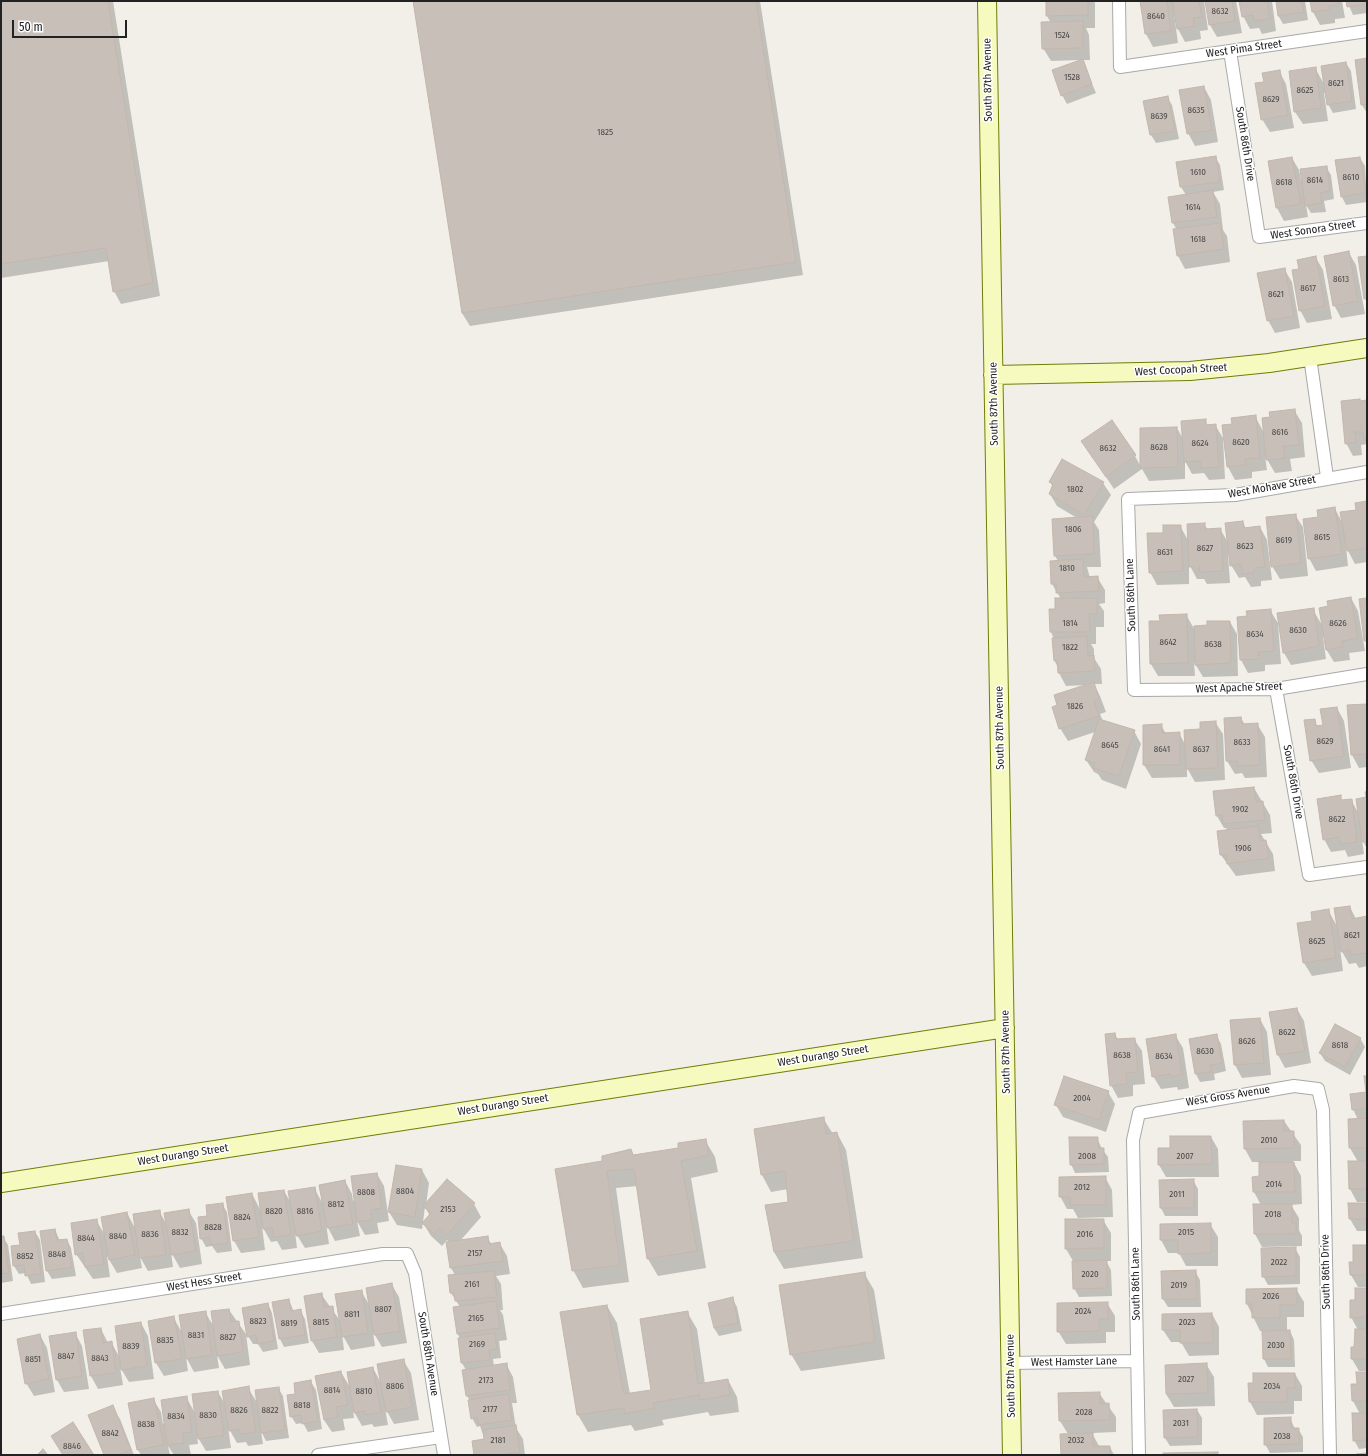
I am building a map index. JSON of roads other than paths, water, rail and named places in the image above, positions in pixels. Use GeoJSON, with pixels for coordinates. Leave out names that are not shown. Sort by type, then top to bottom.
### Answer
{"type":"FeatureCollection","features":[{"type":"Feature","properties":{"kind":"street","name":"South 87th Avenue"},"geometry":{"type":"LineString","coordinates":[[987,1],[1012,1455]]}},
{"type":"Feature","properties":{"kind":"street","name":"West Pima Street"},"geometry":{"type":"LineString","coordinates":[[1119,1],[1120,67],[1367,31]]}},
{"type":"Feature","properties":{"kind":"street","name":"South 86th Drive"},"geometry":{"type":"LineString","coordinates":[[1230,51],[1259,238]]}},
{"type":"Feature","properties":{"kind":"street","name":"West Sonora Street"},"geometry":{"type":"LineString","coordinates":[[1259,238],[1367,223]]}},
{"type":"Feature","properties":{"kind":"street","name":"West Cocopah Street"},"geometry":{"type":"LineString","coordinates":[[994,374],[1190,371],[1310,357],[1367,348]]}},
{"type":"Feature","properties":{"kind":"street"},"geometry":{"type":"LineString","coordinates":[[1310,357],[1327,477]]}},
{"type":"Feature","properties":{"kind":"street","name":"West Mohave Street"},"geometry":{"type":"LineString","coordinates":[[1128,499],[1235,495],[1327,477],[1367,472]]}},
{"type":"Feature","properties":{"kind":"street","name":"South 86th Lane"},"geometry":{"type":"LineString","coordinates":[[1128,499],[1134,690]]}},
{"type":"Feature","properties":{"kind":"street","name":"West Apache Street"},"geometry":{"type":"LineString","coordinates":[[1134,690],[1276,689],[1367,674]]}},
{"type":"Feature","properties":{"kind":"street","name":"South 86th Drive"},"geometry":{"type":"LineString","coordinates":[[1276,689],[1309,875],[1367,867]]}},
{"type":"Feature","properties":{"kind":"street","name":"West Durango Street"},"geometry":{"type":"LineString","coordinates":[[1,1183],[1005,1028]]}},
{"type":"Feature","properties":{"kind":"street","name":"West Gross Avenue"},"geometry":{"type":"LineString","coordinates":[[1139,1113],[1294,1086],[1318,1090]]}},
{"type":"Feature","properties":{"kind":"street","name":"South 86th Drive"},"geometry":{"type":"LineString","coordinates":[[1318,1090],[1323,1110],[1330,1455]]}},
{"type":"Feature","properties":{"kind":"street","name":"South 86th Lane"},"geometry":{"type":"LineString","coordinates":[[1139,1113],[1133,1140],[1139,1455]]}},
{"type":"Feature","properties":{"kind":"street","name":"West Hess Street"},"geometry":{"type":"LineString","coordinates":[[1,1314],[382,1254],[407,1254]]}},
{"type":"Feature","properties":{"kind":"street","name":"South 88th Avenue"},"geometry":{"type":"LineString","coordinates":[[407,1254],[415,1273],[444,1455]]}},
{"type":"Feature","properties":{"kind":"street","name":"West Hamster Lane"},"geometry":{"type":"LineString","coordinates":[[1010,1363],[1137,1361]]}},
{"type":"Feature","properties":{"kind":"street"},"geometry":{"type":"LineString","coordinates":[[318,1455],[441,1437]]}}]}
